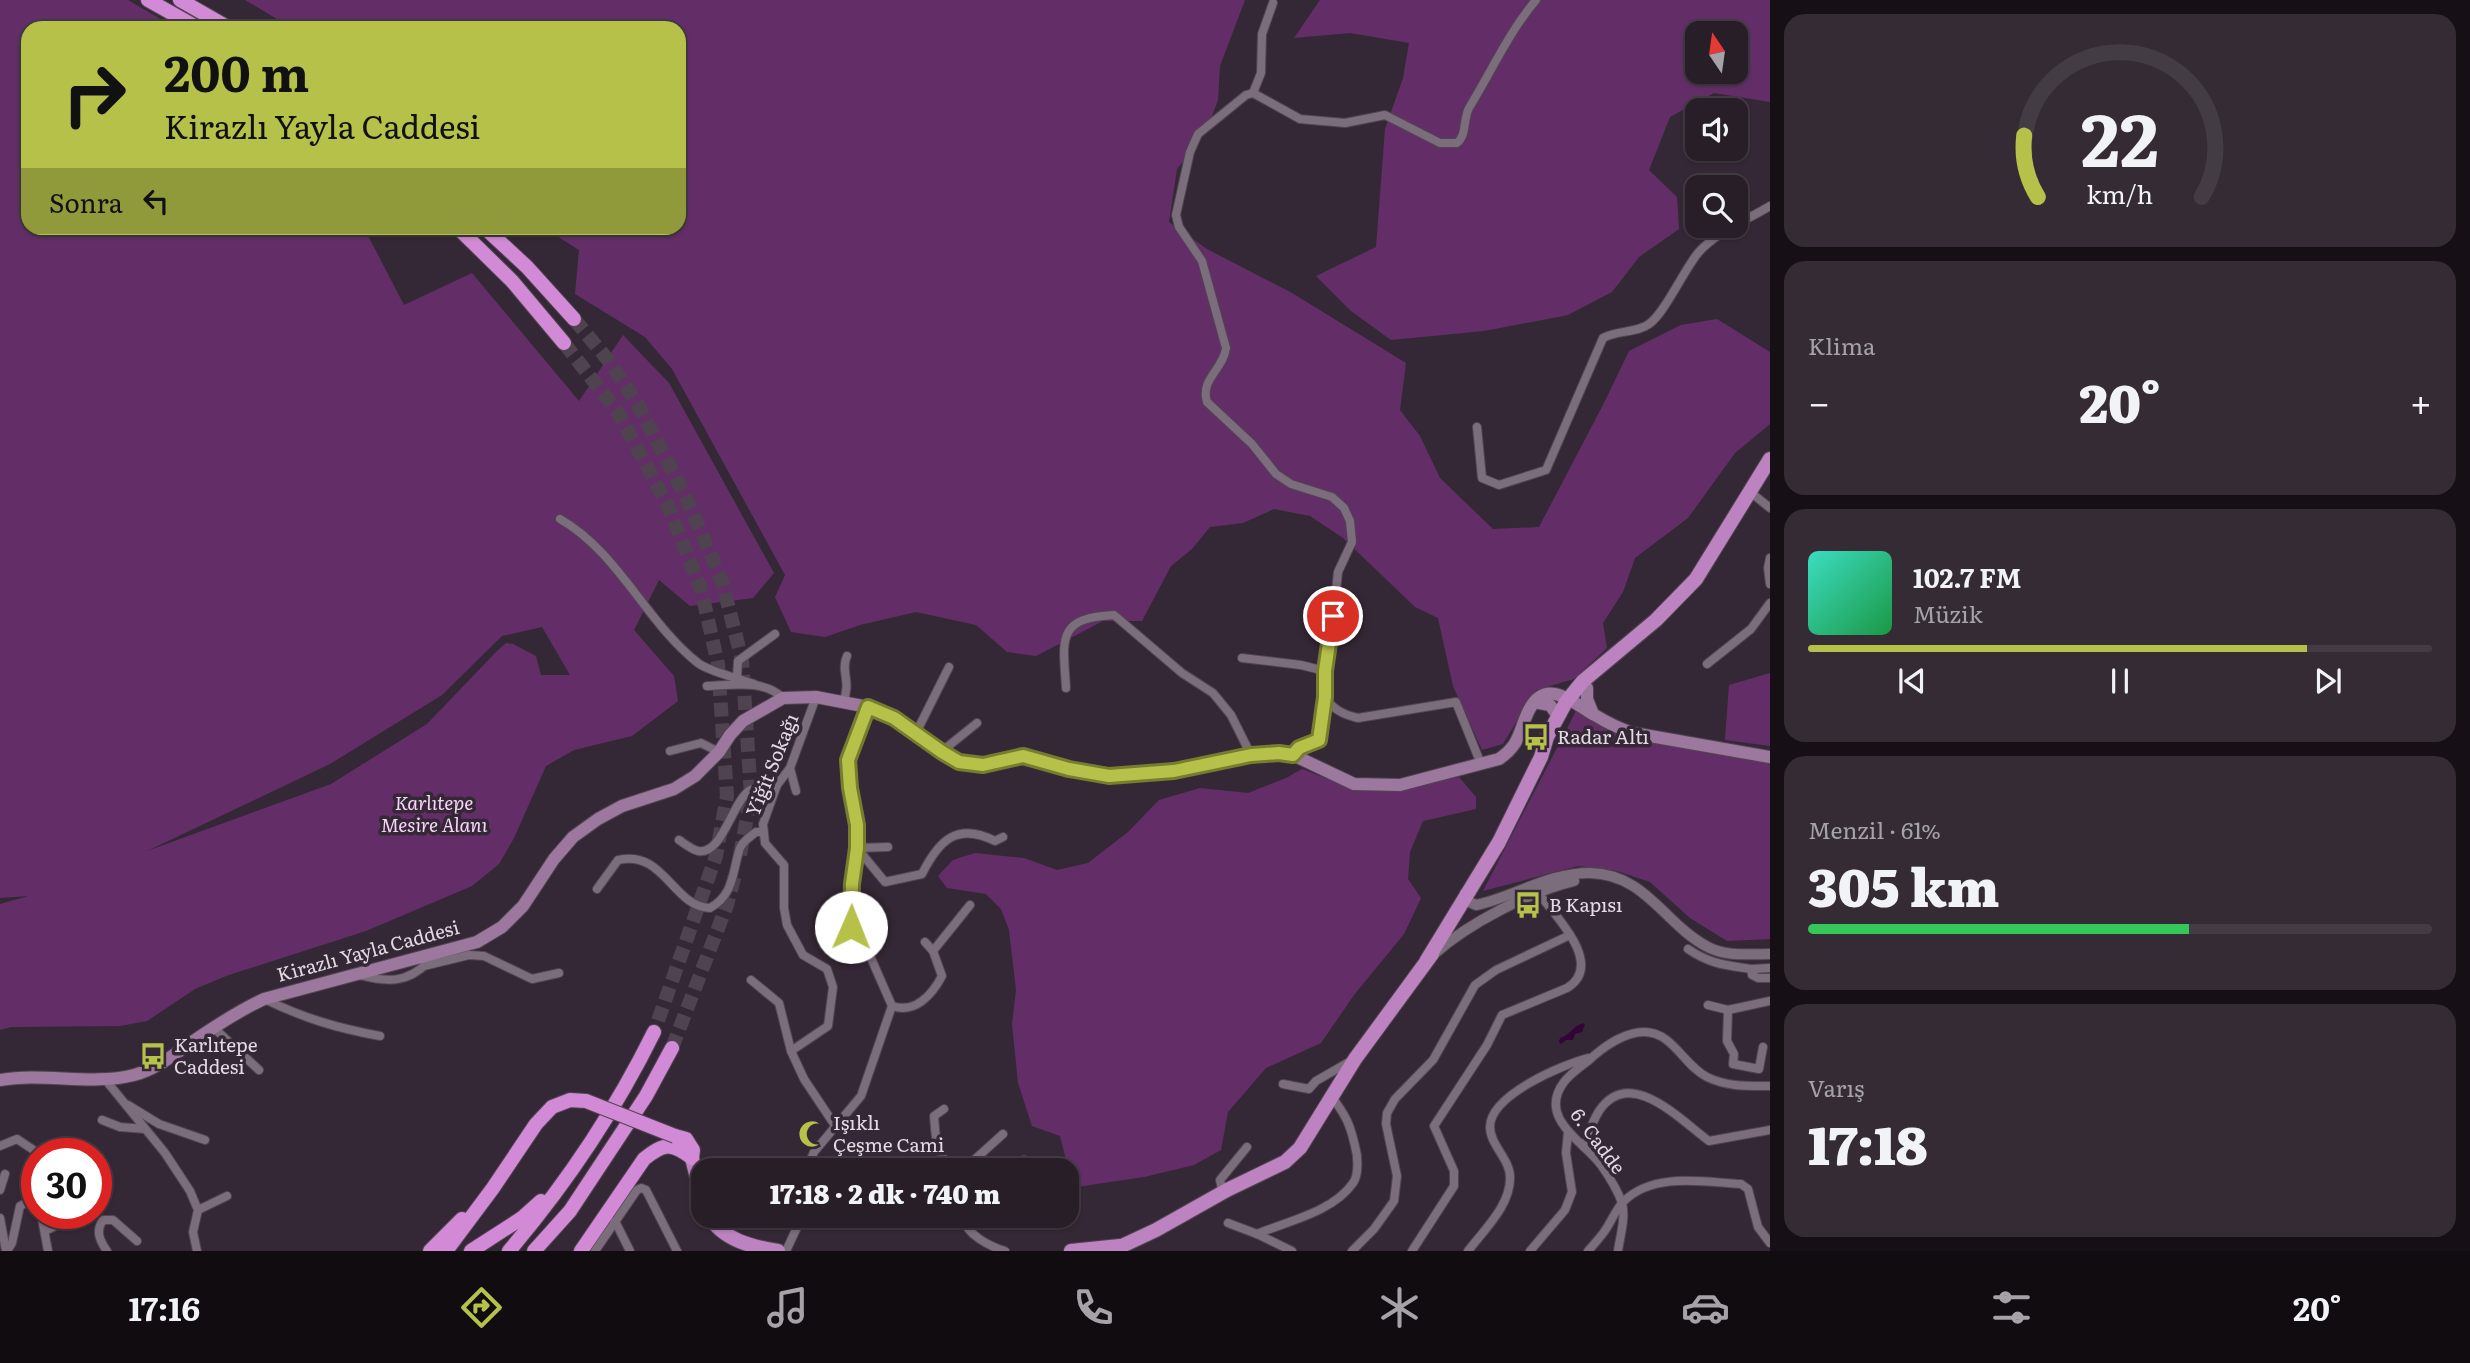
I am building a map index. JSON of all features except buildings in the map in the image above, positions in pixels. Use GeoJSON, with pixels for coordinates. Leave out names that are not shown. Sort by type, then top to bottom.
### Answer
{"type":"FeatureCollection","features":[{"type":"Feature","properties":{"kind":"highway"},"geometry":{"type":"LineString","coordinates":[[148,0],[186,21]]}},
{"type":"Feature","properties":{"kind":"highway"},"geometry":{"type":"LineString","coordinates":[[180,0],[217,21]]}},
{"type":"Feature","properties":{"kind":"highway"},"geometry":{"type":"LineString","coordinates":[[465,235],[512,281],[564,342]]}},
{"type":"Feature","properties":{"kind":"highway"},"geometry":{"type":"LineString","coordinates":[[493,235],[527,267],[573,319]]}},
{"type":"Feature","properties":{"kind":"highway"},"geometry":{"type":"LineString","coordinates":[[509,1251],[564,1182],[630,1080],[654,1032]]}},
{"type":"Feature","properties":{"kind":"highway"},"geometry":{"type":"LineString","coordinates":[[542,1251],[646,1096],[672,1048]]}},
{"type":"Feature","properties":{"kind":"highway"},"geometry":{"type":"LineString","coordinates":[[446,1251],[494,1188],[536,1124],[552,1107],[570,1100],[586,1101],[686,1139],[693,1150],[692,1158]]}},
{"type":"Feature","properties":{"kind":"highway"},"geometry":{"type":"LineString","coordinates":[[581,1251],[645,1160],[659,1148],[679,1148],[692,1158]]}},
{"type":"Feature","properties":{"kind":"highway"},"geometry":{"type":"LineString","coordinates":[[471,1251],[522,1217],[564,1182]]}},
{"type":"Feature","properties":{"kind":"highway"},"geometry":{"type":"LineString","coordinates":[[430,1251],[494,1188]]}},
{"type":"Feature","properties":{"kind":"highway"},"geometry":{"type":"LineString","coordinates":[[534,1251],[570,1211]]}},
{"type":"Feature","properties":{"kind":"main road"},"geometry":{"type":"LineString","coordinates":[[1541,757],[1547,737],[1570,701],[1696,579],[1770,459]]}},
{"type":"Feature","properties":{"kind":"main road"},"geometry":{"type":"LineString","coordinates":[[1534,705],[1537,698],[1585,684]]}},
{"type":"Feature","properties":{"kind":"main road"},"geometry":{"type":"LineString","coordinates":[[1585,684],[1593,714]]}},
{"type":"Feature","properties":{"kind":"main road"},"geometry":{"type":"LineString","coordinates":[[1550,693],[1633,733],[1770,757]]}},
{"type":"Feature","properties":{"kind":"main road","name":"Kirazlı Yayla Caddesi"},"geometry":{"type":"LineString","coordinates":[[0,1080],[30,1077],[104,1078],[136,1074],[164,1062],[214,1028],[264,999],[477,942],[502,927],[523,906],[554,859],[573,837],[622,806],[674,789],[695,776],[719,752],[730,734],[743,721],[783,698],[816,697],[868,707],[894,718],[959,762],[983,765],[1023,756],[1069,769],[1109,776],[1174,771],[1251,755],[1279,753],[1293,755],[1354,784],[1400,785],[1499,760],[1519,738],[1534,705]]}},
{"type":"Feature","properties":{"kind":"main road"},"geometry":{"type":"LineString","coordinates":[[1534,705],[1550,700],[1570,701]]}},
{"type":"Feature","properties":{"kind":"main road"},"geometry":{"type":"LineString","coordinates":[[1071,1251],[1116,1249],[1285,1162],[1300,1148],[1355,1059],[1427,960],[1490,865],[1570,701]]}},
{"type":"Feature","properties":{"kind":"main road"},"geometry":{"type":"LineString","coordinates":[[1534,705],[1550,705],[1558,716]]}},
{"type":"Feature","properties":{"kind":"main road"},"geometry":{"type":"LineString","coordinates":[[718,1228],[740,1242],[778,1251]]}},
{"type":"Feature","properties":{"kind":"street"},"geometry":{"type":"LineString","coordinates":[[1293,755],[1299,748],[1319,740],[1338,572],[1352,542],[1350,521],[1344,508],[1332,497],[1291,484],[1276,474],[1252,444],[1207,402],[1206,384],[1222,362],[1226,348],[1202,261],[1179,227],[1176,215],[1190,152],[1198,134],[1235,103],[1253,93],[1300,119],[1345,123],[1385,115],[1440,143],[1457,144],[1462,138],[1469,108],[1520,20],[1536,0]]}},
{"type":"Feature","properties":{"kind":"street"},"geometry":{"type":"LineString","coordinates":[[1253,93],[1261,73],[1262,34],[1273,3]]}},
{"type":"Feature","properties":{"kind":"street"},"geometry":{"type":"LineString","coordinates":[[1477,427],[1482,478],[1499,485],[1546,470],[1603,338],[1648,326],[1657,317],[1698,252],[1719,236],[1770,206]]}},
{"type":"Feature","properties":{"kind":"street"},"geometry":{"type":"LineString","coordinates":[[1749,491],[1770,508]]}},
{"type":"Feature","properties":{"kind":"street"},"geometry":{"type":"LineString","coordinates":[[560,519],[580,530],[654,617],[700,664],[776,691],[783,698]]}},
{"type":"Feature","properties":{"kind":"street"},"geometry":{"type":"LineString","coordinates":[[1770,558],[1770,584]]}},
{"type":"Feature","properties":{"kind":"street"},"geometry":{"type":"LineString","coordinates":[[1707,664],[1751,629],[1770,603]]}},
{"type":"Feature","properties":{"kind":"street"},"geometry":{"type":"LineString","coordinates":[[1066,688],[1064,653],[1068,631],[1077,620],[1114,615],[1182,673],[1213,693],[1231,715],[1251,755]]}},
{"type":"Feature","properties":{"kind":"street"},"geometry":{"type":"LineString","coordinates":[[737,677],[738,662],[775,634]]}},
{"type":"Feature","properties":{"kind":"street"},"geometry":{"type":"LineString","coordinates":[[843,702],[849,689],[844,662],[847,656]]}},
{"type":"Feature","properties":{"kind":"street"},"geometry":{"type":"LineString","coordinates":[[1242,658],[1301,665],[1325,671]]}},
{"type":"Feature","properties":{"kind":"street"},"geometry":{"type":"LineString","coordinates":[[916,733],[949,667]]}},
{"type":"Feature","properties":{"kind":"street"},"geometry":{"type":"LineString","coordinates":[[707,686],[754,684]]}},
{"type":"Feature","properties":{"kind":"street","name":"Yiğit Sokağı"},"geometry":{"type":"LineString","coordinates":[[791,1051],[828,1026],[833,987],[827,969],[803,955],[787,925],[784,908],[784,865],[765,843],[763,824],[777,785],[790,768],[816,697]]}},
{"type":"Feature","properties":{"kind":"street"},"geometry":{"type":"LineString","coordinates":[[1325,697],[1329,704],[1346,716],[1358,718],[1456,702],[1481,764]]}},
{"type":"Feature","properties":{"kind":"street"},"geometry":{"type":"LineString","coordinates":[[811,1158],[861,1096],[892,1006],[871,958],[851,927],[857,825],[848,760],[868,707]]}},
{"type":"Feature","properties":{"kind":"street"},"geometry":{"type":"LineString","coordinates":[[942,752],[977,723]]}},
{"type":"Feature","properties":{"kind":"street"},"geometry":{"type":"LineString","coordinates":[[670,751],[701,743],[719,752]]}},
{"type":"Feature","properties":{"kind":"street"},"geometry":{"type":"LineString","coordinates":[[790,768],[796,791]]}},
{"type":"Feature","properties":{"kind":"street"},"geometry":{"type":"LineString","coordinates":[[679,840],[696,851],[706,851],[715,845],[749,791],[777,785]]}},
{"type":"Feature","properties":{"kind":"street"},"geometry":{"type":"LineString","coordinates":[[597,889],[618,860],[628,857],[655,866],[684,897],[695,904],[710,908],[719,903],[727,890],[736,870],[740,847],[756,832],[763,832]]}},
{"type":"Feature","properties":{"kind":"street"},"geometry":{"type":"LineString","coordinates":[[857,848],[885,881],[922,874],[932,855],[957,833],[978,833],[995,841],[1003,837]]}},
{"type":"Feature","properties":{"kind":"street"},"geometry":{"type":"LineString","coordinates":[[857,848],[888,847]]}},
{"type":"Feature","properties":{"kind":"street"},"geometry":{"type":"LineString","coordinates":[[1468,900],[1480,905],[1535,883],[1572,874],[1591,873],[1622,880],[1646,895],[1707,947],[1720,952],[1770,954]]}},
{"type":"Feature","properties":{"kind":"street"},"geometry":{"type":"LineString","coordinates":[[1427,960],[1458,935],[1495,914],[1538,893],[1572,881],[1585,879],[1620,885],[1646,895]]}},
{"type":"Feature","properties":{"kind":"street"},"geometry":{"type":"LineString","coordinates":[[1412,1251],[1454,1186],[1454,1171],[1434,1126],[1487,1045],[1502,1015],[1576,983],[1581,973],[1582,960],[1570,935],[1538,893]]}},
{"type":"Feature","properties":{"kind":"street"},"geometry":{"type":"LineString","coordinates":[[933,951],[970,905]]}},
{"type":"Feature","properties":{"kind":"street"},"geometry":{"type":"LineString","coordinates":[[1352,1251],[1374,1229],[1394,1201],[1397,1176],[1386,1124],[1387,1113],[1395,1098],[1433,1060],[1475,985],[1496,970],[1570,935]]}},
{"type":"Feature","properties":{"kind":"street"},"geometry":{"type":"LineString","coordinates":[[892,1006],[912,1007],[936,987],[942,976],[933,951],[925,942]]}},
{"type":"Feature","properties":{"kind":"street"},"geometry":{"type":"LineString","coordinates":[[1688,949],[1703,960],[1716,964],[1751,969],[1770,968]]}},
{"type":"Feature","properties":{"kind":"street"},"geometry":{"type":"LineString","coordinates":[[356,974],[375,979],[411,977],[434,955]]}},
{"type":"Feature","properties":{"kind":"street"},"geometry":{"type":"LineString","coordinates":[[424,966],[469,955],[484,956],[532,979],[559,973]]}},
{"type":"Feature","properties":{"kind":"street"},"geometry":{"type":"LineString","coordinates":[[1751,969],[1752,975],[1758,978],[1770,978]]}},
{"type":"Feature","properties":{"kind":"street"},"geometry":{"type":"LineString","coordinates":[[751,979],[779,1003],[791,1051],[804,1079],[836,1127]]}},
{"type":"Feature","properties":{"kind":"street"},"geometry":{"type":"LineString","coordinates":[[264,999],[323,1024],[380,1036]]}},
{"type":"Feature","properties":{"kind":"street"},"geometry":{"type":"LineString","coordinates":[[1708,1005],[1728,1010],[1770,1001]]}},
{"type":"Feature","properties":{"kind":"street"},"geometry":{"type":"LineString","coordinates":[[1728,1010],[1727,1041],[1734,1054],[1733,1064],[1759,1069],[1763,1048]]}},
{"type":"Feature","properties":{"kind":"street"},"geometry":{"type":"LineString","coordinates":[[214,1028],[259,1070]]}},
{"type":"Feature","properties":{"kind":"street","name":"6. Cadde"},"geometry":{"type":"LineString","coordinates":[[1618,1251],[1623,1218],[1622,1203],[1601,1166],[1560,1123],[1556,1108],[1557,1097],[1564,1083],[1592,1057],[1623,1036],[1634,1032],[1648,1032],[1660,1034],[1692,1068],[1705,1076],[1725,1084],[1770,1086]]}},
{"type":"Feature","properties":{"kind":"street"},"geometry":{"type":"LineString","coordinates":[[1468,1251],[1505,1202],[1509,1189],[1508,1165],[1491,1133],[1492,1117],[1504,1102],[1528,1084],[1573,1062],[1592,1057]]}},
{"type":"Feature","properties":{"kind":"street"},"geometry":{"type":"LineString","coordinates":[[1283,1084],[1309,1089],[1316,1081],[1355,1059]]}},
{"type":"Feature","properties":{"kind":"street"},"geometry":{"type":"LineString","coordinates":[[104,1078],[165,1153],[190,1191],[198,1210],[193,1232],[197,1251]]}},
{"type":"Feature","properties":{"kind":"street"},"geometry":{"type":"LineString","coordinates":[[1584,1147],[1598,1112],[1609,1100],[1624,1093],[1637,1093],[1660,1103],[1709,1141],[1770,1130]]}},
{"type":"Feature","properties":{"kind":"street"},"geometry":{"type":"LineString","coordinates":[[1257,1234],[1321,1209],[1355,1181],[1358,1156],[1348,1119],[1332,1097]]}},
{"type":"Feature","properties":{"kind":"street"},"geometry":{"type":"LineString","coordinates":[[125,1103],[159,1124],[205,1140]]}},
{"type":"Feature","properties":{"kind":"street"},"geometry":{"type":"LineString","coordinates":[[943,1158],[936,1146],[934,1116],[944,1109]]}},
{"type":"Feature","properties":{"kind":"street"},"geometry":{"type":"LineString","coordinates":[[102,1119],[120,1127],[145,1129]]}},
{"type":"Feature","properties":{"kind":"street"},"geometry":{"type":"LineString","coordinates":[[1530,1251],[1565,1210],[1572,1192],[1566,1153],[1568,1132]]}},
{"type":"Feature","properties":{"kind":"street"},"geometry":{"type":"LineString","coordinates":[[976,1158],[1003,1134]]}},
{"type":"Feature","properties":{"kind":"street"},"geometry":{"type":"LineString","coordinates":[[0,1146],[17,1139],[21,1142]]}},
{"type":"Feature","properties":{"kind":"street"},"geometry":{"type":"LineString","coordinates":[[1223,1193],[1220,1180],[1247,1147]]}},
{"type":"Feature","properties":{"kind":"street"},"geometry":{"type":"LineString","coordinates":[[0,1190],[5,1174]]}},
{"type":"Feature","properties":{"kind":"street"},"geometry":{"type":"LineString","coordinates":[[1588,1251],[1606,1230],[1622,1203],[1638,1191],[1657,1183],[1686,1181],[1741,1184],[1748,1189],[1758,1227],[1770,1243]]}},
{"type":"Feature","properties":{"kind":"street"},"geometry":{"type":"LineString","coordinates":[[595,1251],[641,1188],[646,1190],[677,1251]]}},
{"type":"Feature","properties":{"kind":"street"},"geometry":{"type":"LineString","coordinates":[[198,1210],[227,1196]]}},
{"type":"Feature","properties":{"kind":"street"},"geometry":{"type":"LineString","coordinates":[[7,1251],[12,1243],[21,1206]]}},
{"type":"Feature","properties":{"kind":"street"},"geometry":{"type":"LineString","coordinates":[[0,1218],[7,1251]]}},
{"type":"Feature","properties":{"kind":"street"},"geometry":{"type":"LineString","coordinates":[[107,1251],[100,1241],[99,1226],[103,1220],[113,1220],[138,1241]]}},
{"type":"Feature","properties":{"kind":"street"},"geometry":{"type":"LineString","coordinates":[[615,1221],[630,1251]]}},
{"type":"Feature","properties":{"kind":"street"},"geometry":{"type":"LineString","coordinates":[[1228,1223],[1292,1251]]}},
{"type":"Feature","properties":{"kind":"street"},"geometry":{"type":"LineString","coordinates":[[786,1251],[797,1228]]}},
{"type":"Feature","properties":{"kind":"street"},"geometry":{"type":"LineString","coordinates":[[968,1228],[987,1244],[1004,1251]]}},
{"type":"Feature","properties":{"kind":"street"},"geometry":{"type":"LineString","coordinates":[[48,1251],[45,1231],[49,1229]]}},
{"type":"Feature","properties":{"kind":"green space","name":"Karlıtepe Mesire Alanı"},"geometry":{"type":"Polygon","coordinates":[[[0,0],[128,0],[164,21],[21,21],[21,235],[368,235],[404,305],[472,273],[579,401],[623,335],[669,383],[774,573],[753,598],[690,606],[659,580],[634,630],[674,676],[678,701],[632,736],[574,750],[546,766],[514,838],[499,864],[472,886],[366,931],[226,976],[195,989],[147,1021],[120,1026],[11,1027],[0,1030],[0,904],[28,896],[0,898],[0,0]],[[542,627],[502,636],[442,695],[330,764],[147,851],[331,784],[427,724],[506,643],[536,656],[541,675],[570,675],[542,627]]]}},
{"type":"Feature","properties":{"kind":"green space"},"geometry":{"type":"Polygon","coordinates":[[[245,0],[1245,0],[1220,66],[1218,100],[1205,134],[1177,169],[1169,222],[1207,249],[1292,293],[1406,363],[1400,410],[1420,436],[1440,478],[1493,529],[1539,527],[1629,351],[1681,325],[1717,319],[1770,352],[1770,424],[1735,453],[1688,518],[1635,558],[1623,592],[1603,623],[1607,648],[1574,679],[1536,690],[1503,744],[1482,750],[1453,686],[1438,618],[1415,607],[1343,538],[1310,516],[1274,509],[1243,523],[1210,527],[1192,549],[1171,566],[1142,621],[1103,621],[1036,656],[1007,652],[976,625],[916,612],[860,625],[825,637],[791,632],[775,597],[785,575],[672,369],[645,337],[575,294],[579,250],[555,235],[686,235],[686,21],[280,21],[245,0]]]}},
{"type":"Feature","properties":{"kind":"green space"},"geometry":{"type":"Polygon","coordinates":[[[1320,0],[1770,0],[1770,102],[1714,93],[1705,98],[1685,98],[1685,109],[1670,117],[1649,170],[1677,197],[1679,229],[1639,257],[1612,292],[1568,315],[1484,331],[1391,340],[1351,311],[1316,276],[1376,247],[1385,129],[1403,78],[1409,43],[1350,33],[1294,38],[1320,0]]]}},
{"type":"Feature","properties":{"kind":"green space"},"geometry":{"type":"Polygon","coordinates":[[[1770,673],[1770,746],[1725,740],[1729,685],[1770,673]]]}},
{"type":"Feature","properties":{"kind":"green space"},"geometry":{"type":"Polygon","coordinates":[[[1576,711],[1635,738],[1770,757],[1770,939],[1727,941],[1690,918],[1650,882],[1617,871],[1578,866],[1483,891],[1576,711]]]}},
{"type":"Feature","properties":{"kind":"green space"},"geometry":{"type":"Polygon","coordinates":[[[1302,769],[1349,787],[1393,790],[1459,777],[1476,797],[1476,809],[1423,821],[1410,852],[1408,879],[1421,898],[1404,934],[1354,995],[1321,1043],[1266,1068],[1228,1112],[1221,1150],[1194,1165],[1144,1177],[1079,1187],[1079,1158],[1064,1158],[1060,1136],[1032,1126],[1018,1083],[1012,1024],[1016,990],[1009,930],[1001,909],[986,894],[947,888],[938,876],[953,860],[975,853],[1024,858],[1057,870],[1088,863],[1128,832],[1159,800],[1200,788],[1248,793],[1302,769]]]}},
{"type":"Feature","properties":{"kind":"shaded area"},"geometry":{"type":"Polygon","coordinates":[[[1583,1023],[1585,1025],[1582,1032],[1575,1034],[1573,1040],[1566,1040],[1561,1044],[1559,1042],[1560,1038],[1583,1023]]]}},
{"type":"Feature","properties":{"kind":"tunnel"},"geometry":{"type":"LineString","coordinates":[[574,319],[608,360],[637,403],[685,495],[722,581],[742,660],[751,795],[740,855]]}},
{"type":"Feature","properties":{"kind":"tunnel"},"geometry":{"type":"LineString","coordinates":[[564,343],[619,414],[668,506],[701,589],[718,664],[727,796],[716,856],[654,1032]]}},
{"type":"Feature","properties":{"kind":"tunnel"},"geometry":{"type":"LineString","coordinates":[[672,1048],[727,905],[735,875]]}},
{"type":"Feature","properties":{"kind":"place","name":"Radar Altı"},"geometry":{"type":"Point","coordinates":[1536,737]}},
{"type":"Feature","properties":{"kind":"place","name":"B Kapısı"},"geometry":{"type":"Point","coordinates":[1528,905]}},
{"type":"Feature","properties":{"kind":"place","name":"Karlıtepe Caddesi"},"geometry":{"type":"Point","coordinates":[153,1056]}},
{"type":"Feature","properties":{"kind":"place","name":"Işıklı Çeşme Cami"},"geometry":{"type":"Point","coordinates":[812,1134]}},
{"type":"Feature","properties":{"kind":"route"},"geometry":{"type":"LineString","coordinates":[[851,927],[857,825],[848,760],[868,707],[894,718],[959,762],[983,765],[1023,756],[1069,769],[1109,776],[1174,771],[1251,755],[1293,755],[1299,748],[1319,740],[1333,616]]}}]}
